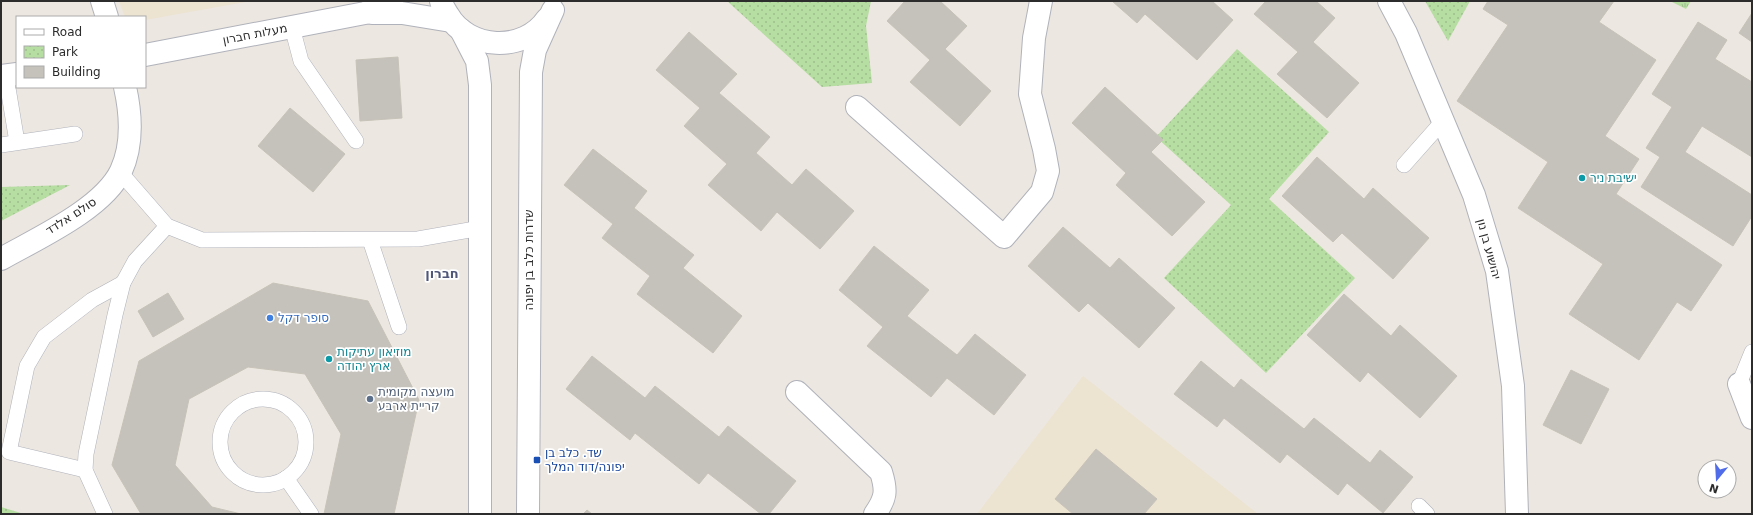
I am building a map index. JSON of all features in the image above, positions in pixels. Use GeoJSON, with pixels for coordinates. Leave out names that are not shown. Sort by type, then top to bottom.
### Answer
{"type":"FeatureCollection","features":[{"type":"Feature","properties":{"kind":"street"},"geometry":{"type":"LineString","coordinates":[[102,1],[107,16]]}},
{"type":"Feature","properties":{"kind":"street","name":"מעלות חברון"},"geometry":{"type":"LineString","coordinates":[[365,13],[392,1]]}},
{"type":"Feature","properties":{"kind":"street"},"geometry":{"type":"LineString","coordinates":[[441,1],[477,61],[480,85],[480,514]]}},
{"type":"Feature","properties":{"kind":"street"},"geometry":{"type":"LineString","coordinates":[[858,107],[1004,237],[1042,192],[1048,171],[1030,94],[1034,38],[1041,1]]}},
{"type":"Feature","properties":{"kind":"street","name":"יהושוע בן נון"},"geometry":{"type":"LineString","coordinates":[[1389,1],[1406,33],[1474,195],[1497,271],[1513,386],[1517,514]]}},
{"type":"Feature","properties":{"kind":"street"},"geometry":{"type":"LineString","coordinates":[[456,26],[476,39],[494,44],[512,42],[529,36],[543,25],[555,6]]}},
{"type":"Feature","properties":{"kind":"street","name":"שדרות כלב בן יפונה"},"geometry":{"type":"LineString","coordinates":[[528,514],[531,72],[535,50],[555,6]]}},
{"type":"Feature","properties":{"kind":"street","name":"מעלות חברון"},"geometry":{"type":"LineString","coordinates":[[146,55],[365,13],[402,13],[456,26]]}},
{"type":"Feature","properties":{"kind":"street","name":"סולם אלדד"},"geometry":{"type":"LineString","coordinates":[[1,259],[82,212],[104,194],[120,172],[128,149],[130,129],[125,88]]}},
{"type":"Feature","properties":{"kind":"street"},"geometry":{"type":"LineString","coordinates":[[1739,384],[1752,418]]}},
{"type":"Feature","properties":{"kind":"street"},"geometry":{"type":"LineString","coordinates":[[797,392],[881,472],[886,487],[881,505],[875,514]]}},
{"type":"Feature","properties":{"kind":"lane"},"geometry":{"type":"LineString","coordinates":[[292,27],[301,61],[356,141]]}},
{"type":"Feature","properties":{"kind":"lane"},"geometry":{"type":"LineString","coordinates":[[8,76],[17,142]]}},
{"type":"Feature","properties":{"kind":"lane"},"geometry":{"type":"LineString","coordinates":[[1404,165],[1443,121]]}},
{"type":"Feature","properties":{"kind":"lane"},"geometry":{"type":"LineString","coordinates":[[1,145],[75,134]]}},
{"type":"Feature","properties":{"kind":"lane"},"geometry":{"type":"LineString","coordinates":[[120,172],[167,226],[202,240],[418,239],[481,228]]}},
{"type":"Feature","properties":{"kind":"lane"},"geometry":{"type":"LineString","coordinates":[[105,514],[85,470],[86,454],[115,314],[123,283],[135,261],[167,226]]}},
{"type":"Feature","properties":{"kind":"lane"},"geometry":{"type":"LineString","coordinates":[[370,240],[399,327]]}},
{"type":"Feature","properties":{"kind":"lane"},"geometry":{"type":"LineString","coordinates":[[85,470],[9,452],[27,366],[44,337],[92,300],[123,283]]}},
{"type":"Feature","properties":{"kind":"lane"},"geometry":{"type":"LineString","coordinates":[[1739,384],[1752,352]]}},
{"type":"Feature","properties":{"kind":"lane"},"geometry":{"type":"LineString","coordinates":[[270,399],[284,405],[296,414],[304,427],[306,442],[304,455],[297,468],[286,478],[272,484],[262,486],[247,483],[234,475],[225,463],[220,449],[220,434],[227,417],[238,406],[252,400],[270,399]]}},
{"type":"Feature","properties":{"kind":"lane"},"geometry":{"type":"LineString","coordinates":[[286,478],[311,514]]}},
{"type":"Feature","properties":{"kind":"shaded area"},"geometry":{"type":"Polygon","coordinates":[[[119,1],[251,1],[146,20],[146,16],[125,16],[119,1]]]}},
{"type":"Feature","properties":{"kind":"shaded area"},"geometry":{"type":"Polygon","coordinates":[[[1083,376],[1258,514],[977,514],[1083,376]]]}},
{"type":"Feature","properties":{"kind":"green space"},"geometry":{"type":"Polygon","coordinates":[[[727,1],[871,1],[866,26],[872,83],[822,87],[727,1]]]}},
{"type":"Feature","properties":{"kind":"green space"},"geometry":{"type":"Polygon","coordinates":[[[1425,1],[1470,1],[1448,41],[1425,1]]]}},
{"type":"Feature","properties":{"kind":"green space"},"geometry":{"type":"Polygon","coordinates":[[[1670,1],[1691,1],[1686,9],[1670,1]]]}},
{"type":"Feature","properties":{"kind":"green space"},"geometry":{"type":"Polygon","coordinates":[[[1237,49],[1329,132],[1269,199],[1355,278],[1266,373],[1164,278],[1231,205],[1156,137],[1237,49]]]}},
{"type":"Feature","properties":{"kind":"green space"},"geometry":{"type":"Polygon","coordinates":[[[70,185],[1,221],[1,187],[70,185]]]}},
{"type":"Feature","properties":{"kind":"green space"},"geometry":{"type":"Polygon","coordinates":[[[1,507],[24,514],[1,514],[1,507]]]}},
{"type":"Feature","properties":{"kind":"building"},"geometry":{"type":"Polygon","coordinates":[[[905,1],[940,1],[967,26],[945,49],[991,91],[960,126],[910,82],[930,60],[887,21],[905,1]]]}},
{"type":"Feature","properties":{"kind":"building"},"geometry":{"type":"Polygon","coordinates":[[[1112,1],[1212,1],[1233,20],[1197,60],[1145,14],[1137,23],[1112,1]]]}},
{"type":"Feature","properties":{"kind":"building"},"geometry":{"type":"Polygon","coordinates":[[[1266,1],[1316,1],[1335,18],[1313,42],[1359,83],[1327,118],[1277,74],[1298,52],[1254,14],[1266,1]]]}},
{"type":"Feature","properties":{"kind":"building","name":"ישיבת ניר"},"geometry":{"type":"Polygon","coordinates":[[[1488,1],[1614,1],[1599,22],[1656,60],[1605,136],[1639,159],[1616,194],[1722,265],[1691,311],[1677,302],[1639,360],[1569,314],[1603,264],[1518,208],[1548,162],[1457,101],[1508,25],[1483,9],[1488,1]]]}},
{"type":"Feature","properties":{"kind":"building"},"geometry":{"type":"Polygon","coordinates":[[[1752,13],[1752,42],[1739,33],[1752,13]]]}},
{"type":"Feature","properties":{"kind":"building"},"geometry":{"type":"Polygon","coordinates":[[[1698,22],[1727,40],[1715,59],[1752,82],[1752,157],[1702,126],[1685,152],[1752,195],[1752,216],[1733,246],[1641,187],[1660,157],[1646,148],[1672,107],[1652,94],[1698,22]]]}},
{"type":"Feature","properties":{"kind":"building"},"geometry":{"type":"Polygon","coordinates":[[[689,32],[737,74],[719,93],[770,137],[756,153],[792,185],[806,169],[854,211],[820,249],[777,212],[761,231],[708,185],[727,164],[684,126],[700,108],[656,70],[689,32]]]}},
{"type":"Feature","properties":{"kind":"building"},"geometry":{"type":"Polygon","coordinates":[[[398,57],[402,118],[360,121],[356,60],[398,57]]]}},
{"type":"Feature","properties":{"kind":"building"},"geometry":{"type":"Polygon","coordinates":[[[1105,87],[1163,140],[1151,152],[1205,202],[1172,236],[1116,185],[1126,173],[1072,123],[1105,87]]]}},
{"type":"Feature","properties":{"kind":"building"},"geometry":{"type":"Polygon","coordinates":[[[290,108],[345,154],[313,192],[258,146],[290,108]]]}},
{"type":"Feature","properties":{"kind":"building"},"geometry":{"type":"Polygon","coordinates":[[[593,149],[647,191],[634,208],[694,255],[683,268],[742,316],[713,353],[637,294],[650,276],[602,238],[613,224],[564,185],[593,149]]]}},
{"type":"Feature","properties":{"kind":"building"},"geometry":{"type":"Polygon","coordinates":[[[1317,157],[1364,199],[1373,188],[1429,238],[1393,279],[1342,233],[1333,242],[1282,196],[1317,157]]]}},
{"type":"Feature","properties":{"kind":"building"},"geometry":{"type":"Polygon","coordinates":[[[1063,227],[1110,268],[1119,258],[1175,308],[1139,348],[1088,303],[1079,312],[1028,266],[1063,227]]]}},
{"type":"Feature","properties":{"kind":"building"},"geometry":{"type":"Polygon","coordinates":[[[874,246],[929,290],[907,316],[957,355],[975,334],[1026,375],[994,415],[947,378],[931,397],[867,346],[883,327],[839,290],[874,246]]]}},
{"type":"Feature","properties":{"kind":"building","name":"מועצה מקומית קריית ארבע"},"geometry":{"type":"Polygon","coordinates":[[[273,283],[368,301],[419,400],[394,514],[324,514],[341,434],[305,374],[248,367],[189,399],[175,465],[212,507],[241,514],[141,514],[112,465],[139,361],[273,283]]]}},
{"type":"Feature","properties":{"kind":"building"},"geometry":{"type":"Polygon","coordinates":[[[168,293],[184,319],[153,337],[138,311],[168,293]]]}},
{"type":"Feature","properties":{"kind":"building"},"geometry":{"type":"Polygon","coordinates":[[[1344,294],[1391,336],[1400,325],[1457,376],[1420,418],[1368,372],[1360,382],[1307,335],[1344,294]]]}},
{"type":"Feature","properties":{"kind":"building"},"geometry":{"type":"Polygon","coordinates":[[[592,356],[645,398],[655,386],[719,437],[728,426],[796,481],[769,514],[761,514],[708,473],[699,484],[635,433],[630,440],[566,389],[592,356]]]}},
{"type":"Feature","properties":{"kind":"building"},"geometry":{"type":"Polygon","coordinates":[[[1201,361],[1234,388],[1241,379],[1304,429],[1314,418],[1370,463],[1380,450],[1413,477],[1383,513],[1347,483],[1338,495],[1287,454],[1280,463],[1224,418],[1217,427],[1174,394],[1201,361]]]}},
{"type":"Feature","properties":{"kind":"building"},"geometry":{"type":"Polygon","coordinates":[[[1571,370],[1609,389],[1581,444],[1543,425],[1571,370]]]}},
{"type":"Feature","properties":{"kind":"building"},"geometry":{"type":"Polygon","coordinates":[[[1096,449],[1157,499],[1144,514],[1073,514],[1055,499],[1096,449]]]}},
{"type":"Feature","properties":{"kind":"building"},"geometry":{"type":"Polygon","coordinates":[[[587,510],[592,514],[583,514],[587,510]]]}},
{"type":"Feature","properties":{"kind":"place","name":"ישיבת ניר"},"geometry":{"type":"Point","coordinates":[1582,178]}},
{"type":"Feature","properties":{"kind":"place","name":"סופר דקל"},"geometry":{"type":"Point","coordinates":[270,318]}},
{"type":"Feature","properties":{"kind":"place","name":"מוזיאון עתיקות ארץ יהודה"},"geometry":{"type":"Point","coordinates":[329,359]}},
{"type":"Feature","properties":{"kind":"place","name":"מועצה מקומית קריית ארבע"},"geometry":{"type":"Point","coordinates":[370,399]}},
{"type":"Feature","properties":{"kind":"place","name":"שד. כלב בן יפונה/דוד המלך"},"geometry":{"type":"Point","coordinates":[537,460]}},
{"type":"Feature","properties":{"kind":"district","name":"חברון"},"geometry":{"type":"Point","coordinates":[442,273]}}]}
